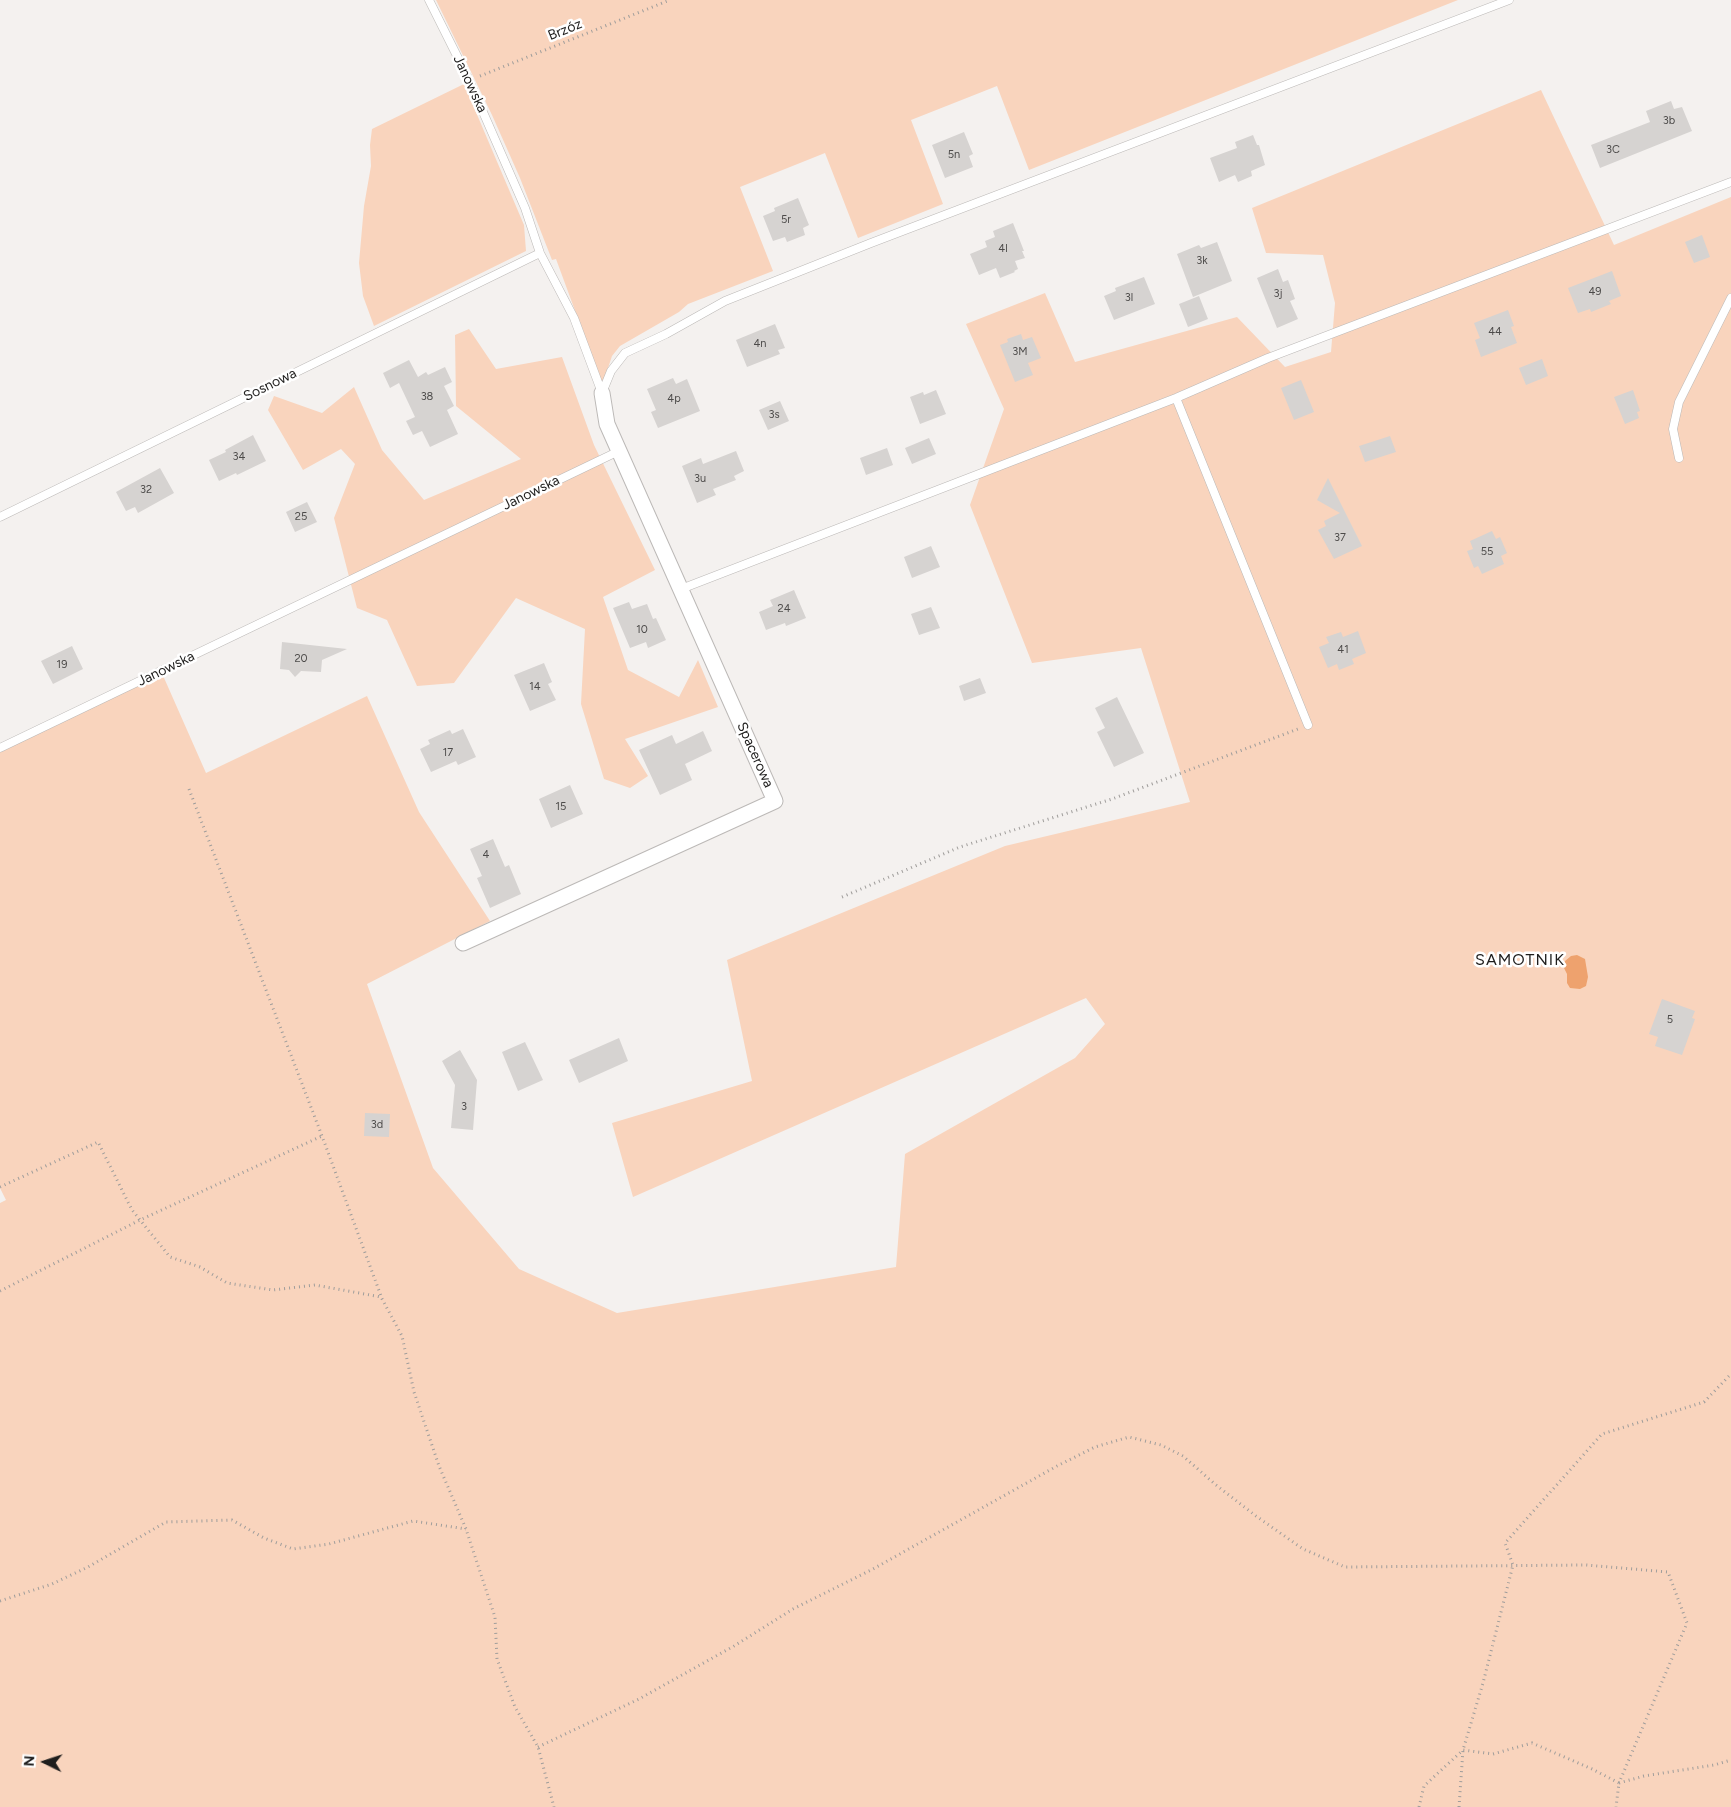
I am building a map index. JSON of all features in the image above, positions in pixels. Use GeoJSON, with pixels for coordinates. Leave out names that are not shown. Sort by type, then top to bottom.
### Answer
{"type":"FeatureCollection","features":[{"type":"Feature","properties":{"kind":"street","name":"Janowska"},"geometry":{"type":"LineString","coordinates":[[602,393],[607,424],[619,451]]}},
{"type":"Feature","properties":{"kind":"street","name":"Spacerowa"},"geometry":{"type":"LineString","coordinates":[[463,943],[775,801],[619,451]]}},
{"type":"Feature","properties":{"kind":"lane","name":"Janowska"},"geometry":{"type":"LineString","coordinates":[[429,0],[469,80],[525,208],[540,253],[574,318],[602,393]]}},
{"type":"Feature","properties":{"kind":"lane"},"geometry":{"type":"LineString","coordinates":[[602,393],[611,370],[625,353],[666,334],[725,301],[898,232],[1509,0]]}},
{"type":"Feature","properties":{"kind":"lane"},"geometry":{"type":"LineString","coordinates":[[681,589],[1176,398],[1268,358],[1731,182]]}},
{"type":"Feature","properties":{"kind":"lane","name":"Sosnowa"},"geometry":{"type":"LineString","coordinates":[[0,517],[540,253]]}},
{"type":"Feature","properties":{"kind":"lane"},"geometry":{"type":"LineString","coordinates":[[1679,458],[1673,429],[1679,402],[1731,298]]}},
{"type":"Feature","properties":{"kind":"lane"},"geometry":{"type":"LineString","coordinates":[[1176,398],[1308,725]]}},
{"type":"Feature","properties":{"kind":"lane","name":"Janowska"},"geometry":{"type":"LineString","coordinates":[[0,748],[619,451]]}},
{"type":"Feature","properties":{"kind":"path","name":"Brzóz"},"geometry":{"type":"LineString","coordinates":[[469,80],[670,0]]}},
{"type":"Feature","properties":{"kind":"path"},"geometry":{"type":"LineString","coordinates":[[842,898],[960,847],[1112,799],[1308,725]]}},
{"type":"Feature","properties":{"kind":"path"},"geometry":{"type":"LineString","coordinates":[[189,789],[322,1136],[381,1297],[402,1336],[417,1401],[439,1466],[466,1530],[495,1618],[497,1659],[515,1707],[538,1747],[554,1807]]}},
{"type":"Feature","properties":{"kind":"path"},"geometry":{"type":"LineString","coordinates":[[0,1291],[140,1220],[322,1136]]}},
{"type":"Feature","properties":{"kind":"path"},"geometry":{"type":"LineString","coordinates":[[0,1187],[98,1142],[132,1210],[170,1257],[200,1267],[228,1283],[273,1290],[315,1285],[381,1297]]}},
{"type":"Feature","properties":{"kind":"path"},"geometry":{"type":"LineString","coordinates":[[1459,1807],[1463,1750],[1483,1683],[1513,1565],[1505,1543],[1602,1434],[1704,1402],[1731,1374]]}},
{"type":"Feature","properties":{"kind":"path"},"geometry":{"type":"LineString","coordinates":[[538,1747],[639,1699],[734,1646],[793,1609],[873,1569],[1056,1466],[1095,1447],[1129,1438],[1161,1445],[1183,1456],[1256,1516],[1304,1549],[1346,1567],[1586,1565],[1668,1572],[1687,1623],[1619,1783],[1616,1807]]}},
{"type":"Feature","properties":{"kind":"path"},"geometry":{"type":"LineString","coordinates":[[0,1600],[52,1584],[88,1567],[166,1522],[232,1520],[264,1538],[293,1549],[328,1544],[413,1521],[466,1530]]}},
{"type":"Feature","properties":{"kind":"path"},"geometry":{"type":"LineString","coordinates":[[1463,1750],[1492,1754],[1532,1743],[1619,1783],[1644,1776],[1714,1765],[1731,1760]]}},
{"type":"Feature","properties":{"kind":"path"},"geometry":{"type":"LineString","coordinates":[[1419,1807],[1424,1786],[1463,1750]]}},
{"type":"Feature","properties":{"kind":"shaded area"},"geometry":{"type":"Polygon","coordinates":[[[436,0],[1458,0],[1029,170],[997,86],[911,120],[943,204],[858,238],[825,153],[740,187],[773,271],[688,304],[679,312],[620,346],[612,356],[604,380],[601,381],[556,259],[552,260],[520,178],[492,115],[436,0]]]}},
{"type":"Feature","properties":{"kind":"shaded area"},"geometry":{"type":"Polygon","coordinates":[[[464,84],[524,225],[526,251],[374,326],[363,296],[359,263],[364,206],[371,166],[370,145],[372,129],[464,84]]]}},
{"type":"Feature","properties":{"kind":"shaded area"},"geometry":{"type":"Polygon","coordinates":[[[1541,90],[1614,245],[1731,197],[1731,1807],[0,1807],[0,1203],[6,1200],[0,1188],[0,748],[161,671],[206,773],[367,696],[419,812],[490,921],[367,984],[433,1168],[519,1269],[617,1313],[896,1267],[905,1154],[1075,1058],[1105,1024],[1086,998],[633,1197],[612,1123],[752,1081],[727,960],[1005,846],[1190,802],[1141,648],[1032,663],[970,505],[1004,409],[966,324],[1045,293],[1075,362],[1237,317],[1285,367],[1331,352],[1335,303],[1323,255],[1266,253],[1252,208],[1541,90]]]}},
{"type":"Feature","properties":{"kind":"shaded area"},"geometry":{"type":"Polygon","coordinates":[[[469,329],[496,369],[562,357],[594,445],[655,570],[603,597],[628,670],[679,697],[698,660],[718,707],[625,739],[648,776],[630,788],[604,779],[581,704],[585,629],[516,598],[454,683],[417,686],[387,620],[357,608],[334,518],[355,464],[341,449],[303,470],[268,410],[274,396],[322,413],[354,387],[382,450],[424,500],[521,459],[456,406],[455,335],[469,329]]]}},
{"type":"Feature","properties":{"kind":"shaded area"},"geometry":{"type":"Polygon","coordinates":[[[1577,955],[1585,959],[1588,977],[1586,986],[1580,989],[1570,988],[1564,968],[1565,961],[1571,956],[1577,955]]]}},
{"type":"Feature","properties":{"kind":"building"},"geometry":{"type":"Polygon","coordinates":[[[1671,101],[1674,109],[1682,107],[1692,131],[1600,168],[1591,145],[1650,122],[1646,111],[1671,101]]]}},
{"type":"Feature","properties":{"kind":"building"},"geometry":{"type":"Polygon","coordinates":[[[964,132],[973,154],[969,156],[973,167],[945,178],[932,145],[964,132]]]}},
{"type":"Feature","properties":{"kind":"building"},"geometry":{"type":"Polygon","coordinates":[[[1253,135],[1257,145],[1259,145],[1265,165],[1251,171],[1252,176],[1238,182],[1235,175],[1219,182],[1210,158],[1237,148],[1235,142],[1253,135]]]}},
{"type":"Feature","properties":{"kind":"building"},"geometry":{"type":"Polygon","coordinates":[[[798,198],[809,225],[803,228],[805,235],[787,242],[785,237],[773,241],[763,216],[775,211],[774,208],[798,198]]]}},
{"type":"Feature","properties":{"kind":"building"},"geometry":{"type":"Polygon","coordinates":[[[1013,223],[1025,258],[1015,261],[1018,269],[1000,278],[996,268],[979,275],[970,254],[987,247],[985,241],[995,237],[993,231],[1013,223]]]}},
{"type":"Feature","properties":{"kind":"building"},"geometry":{"type":"Polygon","coordinates":[[[1702,235],[1710,257],[1694,263],[1685,242],[1702,235]]]}},
{"type":"Feature","properties":{"kind":"building"},"geometry":{"type":"Polygon","coordinates":[[[1217,242],[1232,281],[1193,297],[1177,254],[1199,245],[1201,248],[1217,242]]]}},
{"type":"Feature","properties":{"kind":"building"},"geometry":{"type":"Polygon","coordinates":[[[1278,269],[1283,282],[1288,280],[1295,299],[1290,301],[1298,319],[1277,328],[1257,278],[1278,269]]]}},
{"type":"Feature","properties":{"kind":"building"},"geometry":{"type":"Polygon","coordinates":[[[1612,271],[1621,296],[1609,301],[1611,304],[1591,312],[1590,309],[1578,313],[1568,288],[1612,271]]]}},
{"type":"Feature","properties":{"kind":"building"},"geometry":{"type":"Polygon","coordinates":[[[1144,277],[1155,304],[1114,320],[1104,296],[1116,291],[1115,288],[1144,277]]]}},
{"type":"Feature","properties":{"kind":"building"},"geometry":{"type":"Polygon","coordinates":[[[1199,296],[1208,319],[1188,327],[1179,304],[1199,296]]]}},
{"type":"Feature","properties":{"kind":"building"},"geometry":{"type":"Polygon","coordinates":[[[1508,310],[1514,326],[1511,327],[1517,343],[1481,357],[1475,340],[1480,338],[1474,323],[1508,310]]]}},
{"type":"Feature","properties":{"kind":"building"},"geometry":{"type":"Polygon","coordinates":[[[775,324],[785,348],[778,350],[780,354],[747,367],[736,340],[775,324]]]}},
{"type":"Feature","properties":{"kind":"building"},"geometry":{"type":"Polygon","coordinates":[[[1021,334],[1023,340],[1032,337],[1041,358],[1028,363],[1033,375],[1015,382],[1000,345],[1008,342],[1007,339],[1021,334]]]}},
{"type":"Feature","properties":{"kind":"building"},"geometry":{"type":"Polygon","coordinates":[[[1542,359],[1548,376],[1526,385],[1519,368],[1542,359]]]}},
{"type":"Feature","properties":{"kind":"building"},"geometry":{"type":"Polygon","coordinates":[[[409,360],[418,377],[426,372],[428,375],[445,367],[452,382],[444,386],[454,406],[447,410],[458,434],[430,447],[422,431],[413,435],[406,421],[415,417],[399,383],[390,388],[383,373],[409,360]]]}},
{"type":"Feature","properties":{"kind":"building"},"geometry":{"type":"Polygon","coordinates":[[[673,378],[676,384],[687,379],[700,411],[658,428],[651,412],[656,410],[647,389],[673,378]]]}},
{"type":"Feature","properties":{"kind":"building"},"geometry":{"type":"Polygon","coordinates":[[[1301,380],[1314,412],[1294,420],[1281,388],[1301,380]]]}},
{"type":"Feature","properties":{"kind":"building"},"geometry":{"type":"Polygon","coordinates":[[[936,390],[946,414],[920,424],[910,397],[923,392],[924,395],[936,390]]]}},
{"type":"Feature","properties":{"kind":"building"},"geometry":{"type":"Polygon","coordinates":[[[1633,390],[1640,411],[1637,412],[1639,418],[1625,424],[1614,397],[1633,390]]]}},
{"type":"Feature","properties":{"kind":"building"},"geometry":{"type":"Polygon","coordinates":[[[780,401],[789,421],[768,430],[759,410],[780,401]]]}},
{"type":"Feature","properties":{"kind":"building"},"geometry":{"type":"Polygon","coordinates":[[[253,435],[266,461],[237,475],[236,473],[219,481],[209,460],[253,435]]]}},
{"type":"Feature","properties":{"kind":"building"},"geometry":{"type":"Polygon","coordinates":[[[1390,436],[1396,452],[1365,462],[1359,446],[1390,436]]]}},
{"type":"Feature","properties":{"kind":"building"},"geometry":{"type":"Polygon","coordinates":[[[929,438],[936,454],[912,464],[905,448],[929,438]]]}},
{"type":"Feature","properties":{"kind":"building"},"geometry":{"type":"Polygon","coordinates":[[[887,448],[893,465],[866,475],[860,458],[887,448]]]}},
{"type":"Feature","properties":{"kind":"building"},"geometry":{"type":"Polygon","coordinates":[[[736,451],[744,471],[734,476],[736,480],[713,489],[716,495],[697,503],[682,466],[701,458],[703,464],[736,451]]]}},
{"type":"Feature","properties":{"kind":"building"},"geometry":{"type":"Polygon","coordinates":[[[160,468],[174,493],[138,513],[135,507],[126,511],[116,492],[160,468]]]}},
{"type":"Feature","properties":{"kind":"building"},"geometry":{"type":"Polygon","coordinates":[[[1328,478],[1362,546],[1334,559],[1318,530],[1326,526],[1324,521],[1340,513],[1317,500],[1328,478]]]}},
{"type":"Feature","properties":{"kind":"building"},"geometry":{"type":"Polygon","coordinates":[[[307,502],[317,522],[295,532],[286,512],[307,502]]]}},
{"type":"Feature","properties":{"kind":"building"},"geometry":{"type":"Polygon","coordinates":[[[1492,531],[1496,539],[1500,537],[1507,553],[1501,556],[1504,564],[1482,574],[1478,566],[1474,568],[1467,551],[1473,549],[1470,541],[1492,531]]]}},
{"type":"Feature","properties":{"kind":"building"},"geometry":{"type":"Polygon","coordinates":[[[931,546],[940,567],[912,578],[904,557],[931,546]]]}},
{"type":"Feature","properties":{"kind":"building"},"geometry":{"type":"Polygon","coordinates":[[[794,590],[806,618],[786,626],[785,623],[766,630],[759,612],[773,606],[770,600],[794,590]]]}},
{"type":"Feature","properties":{"kind":"building"},"geometry":{"type":"Polygon","coordinates":[[[629,602],[632,609],[647,604],[653,619],[656,618],[666,640],[648,648],[646,642],[630,648],[613,608],[629,602]]]}},
{"type":"Feature","properties":{"kind":"building"},"geometry":{"type":"Polygon","coordinates":[[[931,607],[940,628],[919,635],[911,614],[931,607]]]}},
{"type":"Feature","properties":{"kind":"building"},"geometry":{"type":"Polygon","coordinates":[[[1358,631],[1366,653],[1352,659],[1354,664],[1339,670],[1337,664],[1328,668],[1319,647],[1329,643],[1326,637],[1341,632],[1343,637],[1358,631]]]}},
{"type":"Feature","properties":{"kind":"building"},"geometry":{"type":"Polygon","coordinates":[[[282,642],[347,649],[322,660],[321,672],[301,671],[295,677],[289,670],[280,669],[282,642]]]}},
{"type":"Feature","properties":{"kind":"building"},"geometry":{"type":"Polygon","coordinates":[[[72,646],[83,669],[53,684],[41,661],[72,646]]]}},
{"type":"Feature","properties":{"kind":"building"},"geometry":{"type":"Polygon","coordinates":[[[544,663],[552,682],[548,684],[556,700],[530,711],[514,675],[544,663]]]}},
{"type":"Feature","properties":{"kind":"building"},"geometry":{"type":"Polygon","coordinates":[[[980,678],[986,693],[964,701],[959,686],[980,678]]]}},
{"type":"Feature","properties":{"kind":"building"},"geometry":{"type":"Polygon","coordinates":[[[1117,697],[1144,753],[1114,767],[1097,732],[1105,728],[1095,708],[1117,697]]]}},
{"type":"Feature","properties":{"kind":"building"},"geometry":{"type":"Polygon","coordinates":[[[463,729],[476,757],[458,765],[456,761],[431,772],[420,749],[430,744],[428,740],[450,730],[452,734],[463,729]]]}},
{"type":"Feature","properties":{"kind":"building"},"geometry":{"type":"Polygon","coordinates":[[[703,731],[712,751],[685,764],[692,780],[660,795],[639,750],[672,735],[676,744],[703,731]]]}},
{"type":"Feature","properties":{"kind":"building"},"geometry":{"type":"Polygon","coordinates":[[[570,785],[583,814],[551,828],[539,799],[570,785]]]}},
{"type":"Feature","properties":{"kind":"building"},"geometry":{"type":"Polygon","coordinates":[[[493,839],[505,867],[509,865],[521,894],[490,908],[477,878],[482,876],[470,849],[493,839]]]}},
{"type":"Feature","properties":{"kind":"building"},"geometry":{"type":"Polygon","coordinates":[[[1662,999],[1695,1011],[1692,1018],[1695,1019],[1682,1055],[1655,1046],[1658,1037],[1649,1034],[1662,999]]]}},
{"type":"Feature","properties":{"kind":"building"},"geometry":{"type":"Polygon","coordinates":[[[619,1038],[628,1061],[579,1083],[569,1060],[619,1038]]]}},
{"type":"Feature","properties":{"kind":"building"},"geometry":{"type":"Polygon","coordinates":[[[525,1042],[543,1080],[518,1091],[502,1052],[525,1042]]]}},
{"type":"Feature","properties":{"kind":"building"},"geometry":{"type":"Polygon","coordinates":[[[460,1050],[477,1080],[473,1130],[451,1128],[455,1085],[442,1061],[460,1050]]]}},
{"type":"Feature","properties":{"kind":"building"},"geometry":{"type":"Polygon","coordinates":[[[365,1113],[390,1114],[389,1137],[364,1136],[365,1113]]]}},
{"type":"Feature","properties":{"kind":"district","name":"SAMOTNIK"},"geometry":{"type":"Point","coordinates":[1520,960]}}]}
